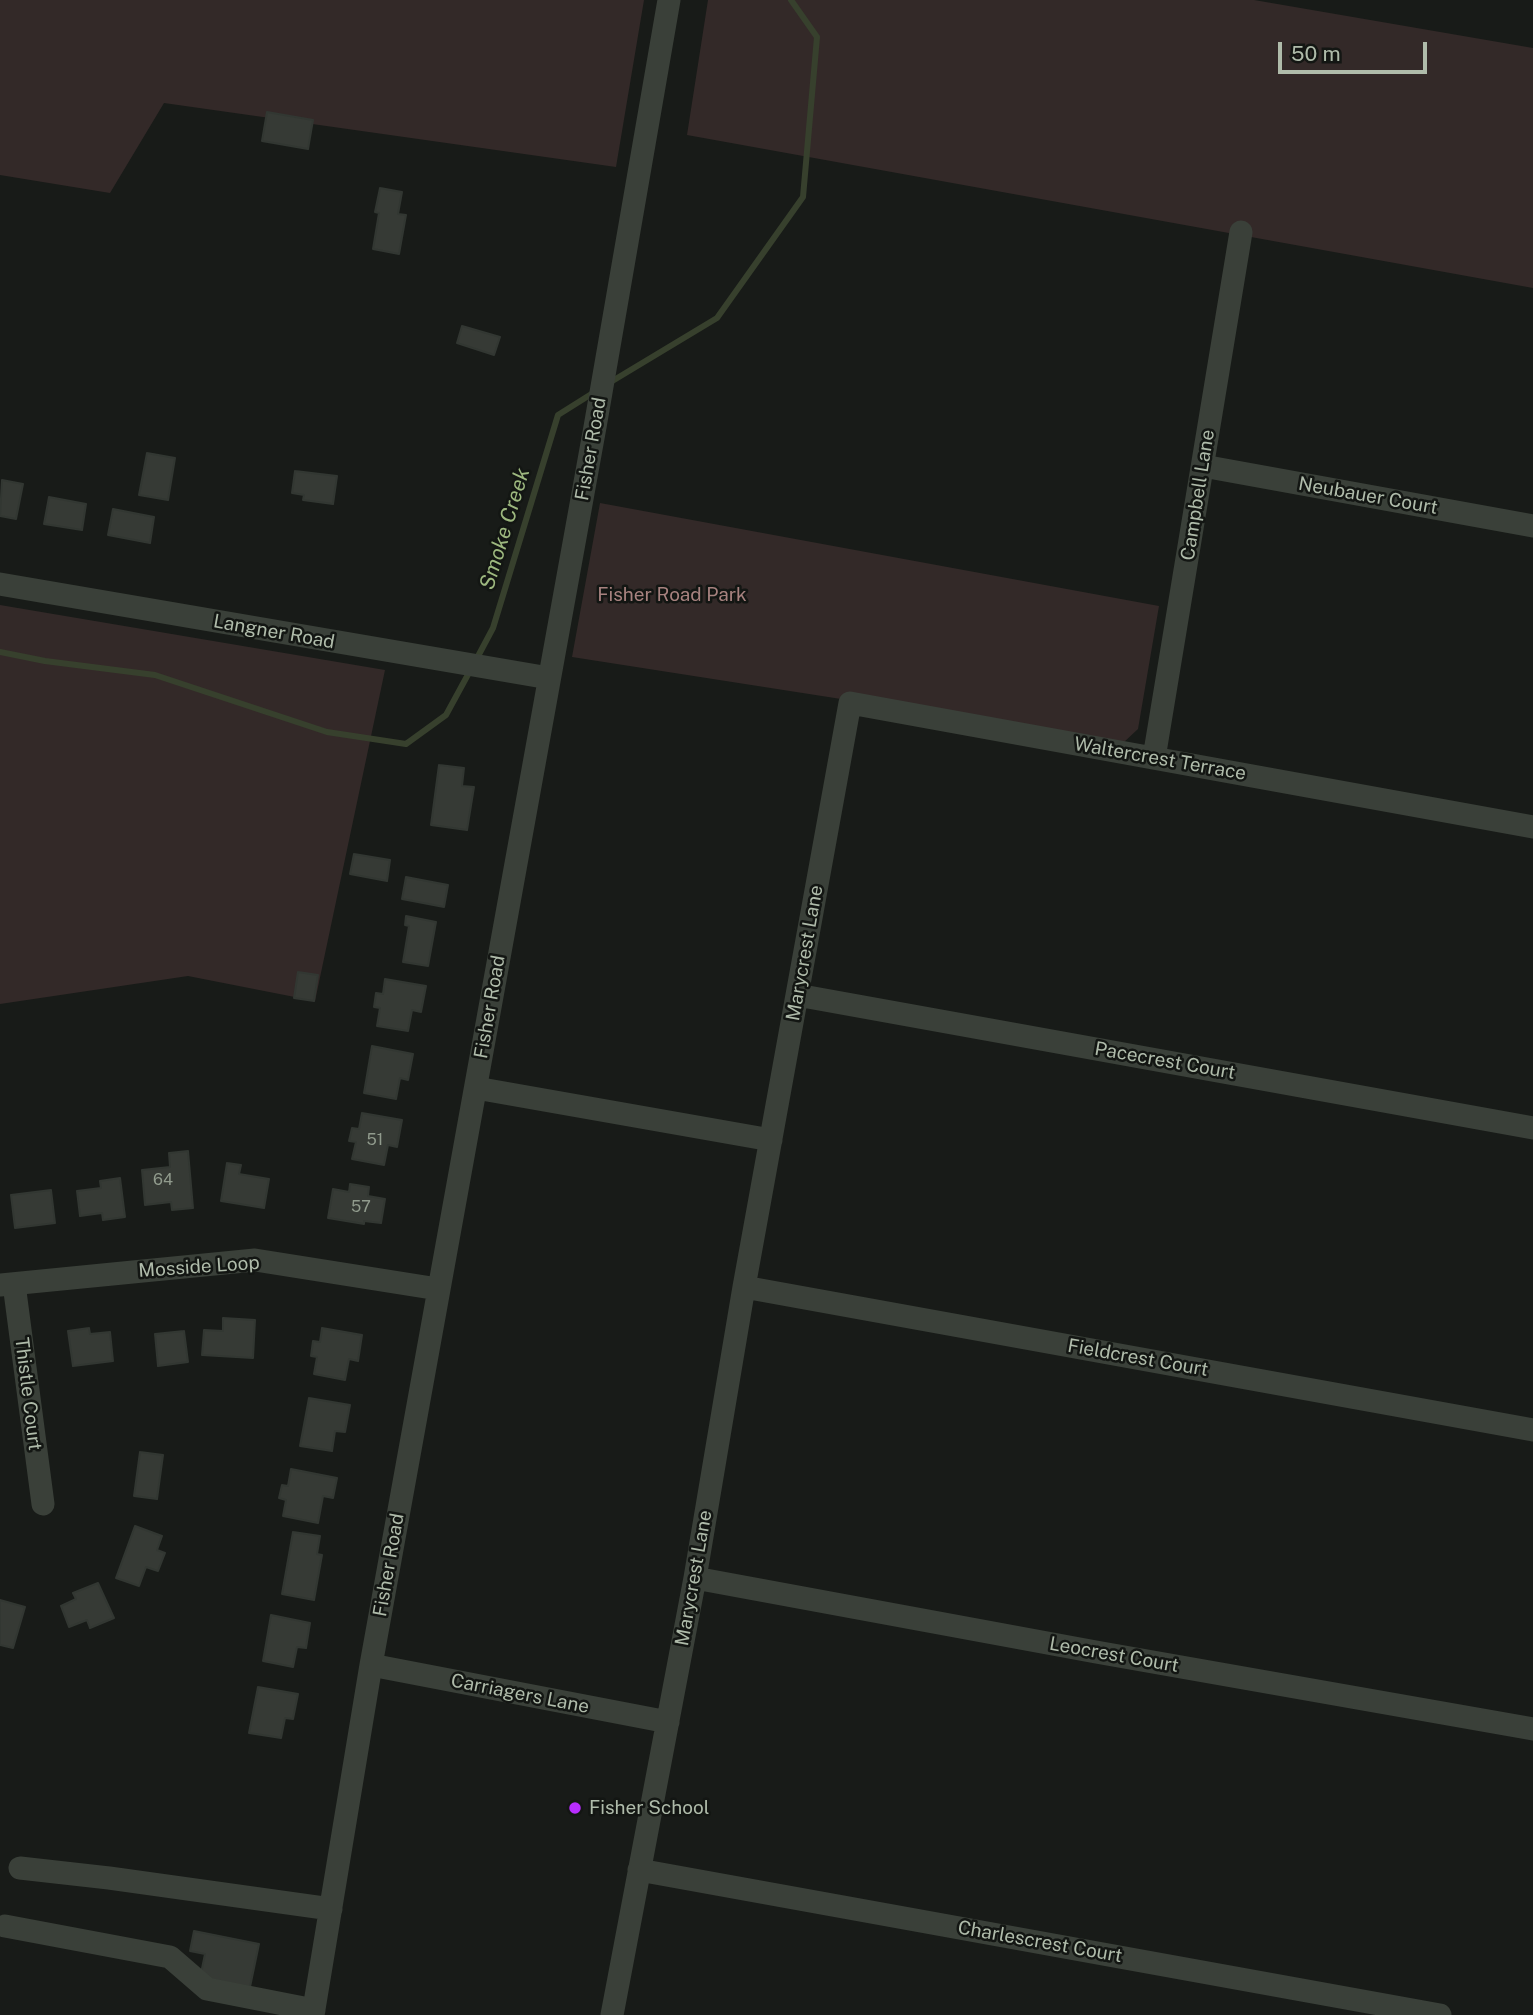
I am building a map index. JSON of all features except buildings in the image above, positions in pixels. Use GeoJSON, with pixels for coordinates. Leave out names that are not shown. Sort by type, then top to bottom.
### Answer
{"type":"FeatureCollection","features":[{"type":"Feature","properties":{"kind":"street","name":"Fisher Road"},"geometry":{"type":"LineString","coordinates":[[313,2013],[438,1289],[595,427],[669,0]]}},
{"type":"Feature","properties":{"kind":"street","name":"Campbell Lane"},"geometry":{"type":"LineString","coordinates":[[1154,758],[1241,232]]}},
{"type":"Feature","properties":{"kind":"street","name":"Neubauer Court"},"geometry":{"type":"LineString","coordinates":[[1203,466],[1533,526]]}},
{"type":"Feature","properties":{"kind":"street","name":"Langner Road"},"geometry":{"type":"LineString","coordinates":[[0,584],[549,678]]}},
{"type":"Feature","properties":{"kind":"street","name":"Waltercrest Terrace"},"geometry":{"type":"LineString","coordinates":[[838,765],[850,703],[1533,827]]}},
{"type":"Feature","properties":{"kind":"street","name":"Marycrest Lane"},"geometry":{"type":"LineString","coordinates":[[612,2015],[695,1578],[744,1287],[838,765]]}},
{"type":"Feature","properties":{"kind":"street","name":"Pacecrest Court"},"geometry":{"type":"LineString","coordinates":[[797,995],[1533,1128]]}},
{"type":"Feature","properties":{"kind":"street"},"geometry":{"type":"LineString","coordinates":[[476,1087],[771,1140]]}},
{"type":"Feature","properties":{"kind":"street","name":"Mosside Loop"},"geometry":{"type":"LineString","coordinates":[[7,1284],[255,1260],[438,1289]]}},
{"type":"Feature","properties":{"kind":"street","name":"Thistle Court"},"geometry":{"type":"LineString","coordinates":[[7,1284],[43,1504]]}},
{"type":"Feature","properties":{"kind":"street","name":"Fieldcrest Court"},"geometry":{"type":"LineString","coordinates":[[744,1287],[1533,1430]]}},
{"type":"Feature","properties":{"kind":"street","name":"Leocrest Court"},"geometry":{"type":"LineString","coordinates":[[695,1578],[1533,1729]]}},
{"type":"Feature","properties":{"kind":"street","name":"Carriagers Lane"},"geometry":{"type":"LineString","coordinates":[[372,1665],[668,1722]]}},
{"type":"Feature","properties":{"kind":"street"},"geometry":{"type":"LineString","coordinates":[[20,1868],[331,1909]]}},
{"type":"Feature","properties":{"kind":"street","name":"Charlescrest Court"},"geometry":{"type":"LineString","coordinates":[[639,1870],[1440,2015]]}},
{"type":"Feature","properties":{"kind":"street"},"geometry":{"type":"LineString","coordinates":[[5,1926],[170,1957],[207,1989],[313,2013]]}},
{"type":"Feature","properties":{"kind":"green space"},"geometry":{"type":"Polygon","coordinates":[[[0,0],[644,0],[616,167],[164,103],[110,193],[0,175],[0,0]]]}},
{"type":"Feature","properties":{"kind":"green space"},"geometry":{"type":"Polygon","coordinates":[[[708,0],[1254,0],[1533,48],[1533,288],[687,135],[708,0]]]}},
{"type":"Feature","properties":{"kind":"green space","name":"Fisher Road Park"},"geometry":{"type":"Polygon","coordinates":[[[600,503],[1159,606],[1138,729],[1123,743],[572,657],[600,503]]]}},
{"type":"Feature","properties":{"kind":"green space"},"geometry":{"type":"Polygon","coordinates":[[[0,605],[385,670],[315,1001],[188,976],[0,1004],[0,605]]]}},
{"type":"Feature","properties":{"kind":"waterway","name":"Smoke Creek"},"geometry":{"type":"LineString","coordinates":[[609,383],[717,318],[803,197],[817,37],[791,0]]}},
{"type":"Feature","properties":{"kind":"waterway","name":"Smoke Creek"},"geometry":{"type":"LineString","coordinates":[[476,660],[493,628],[558,415],[593,393]]}},
{"type":"Feature","properties":{"kind":"waterway","name":"Smoke Creek"},"geometry":{"type":"LineString","coordinates":[[0,652],[45,661],[155,675],[327,732],[406,744],[446,715],[471,669]]}},
{"type":"Feature","properties":{"kind":"place","name":"Fisher School"},"geometry":{"type":"Point","coordinates":[575,1808]}}]}
